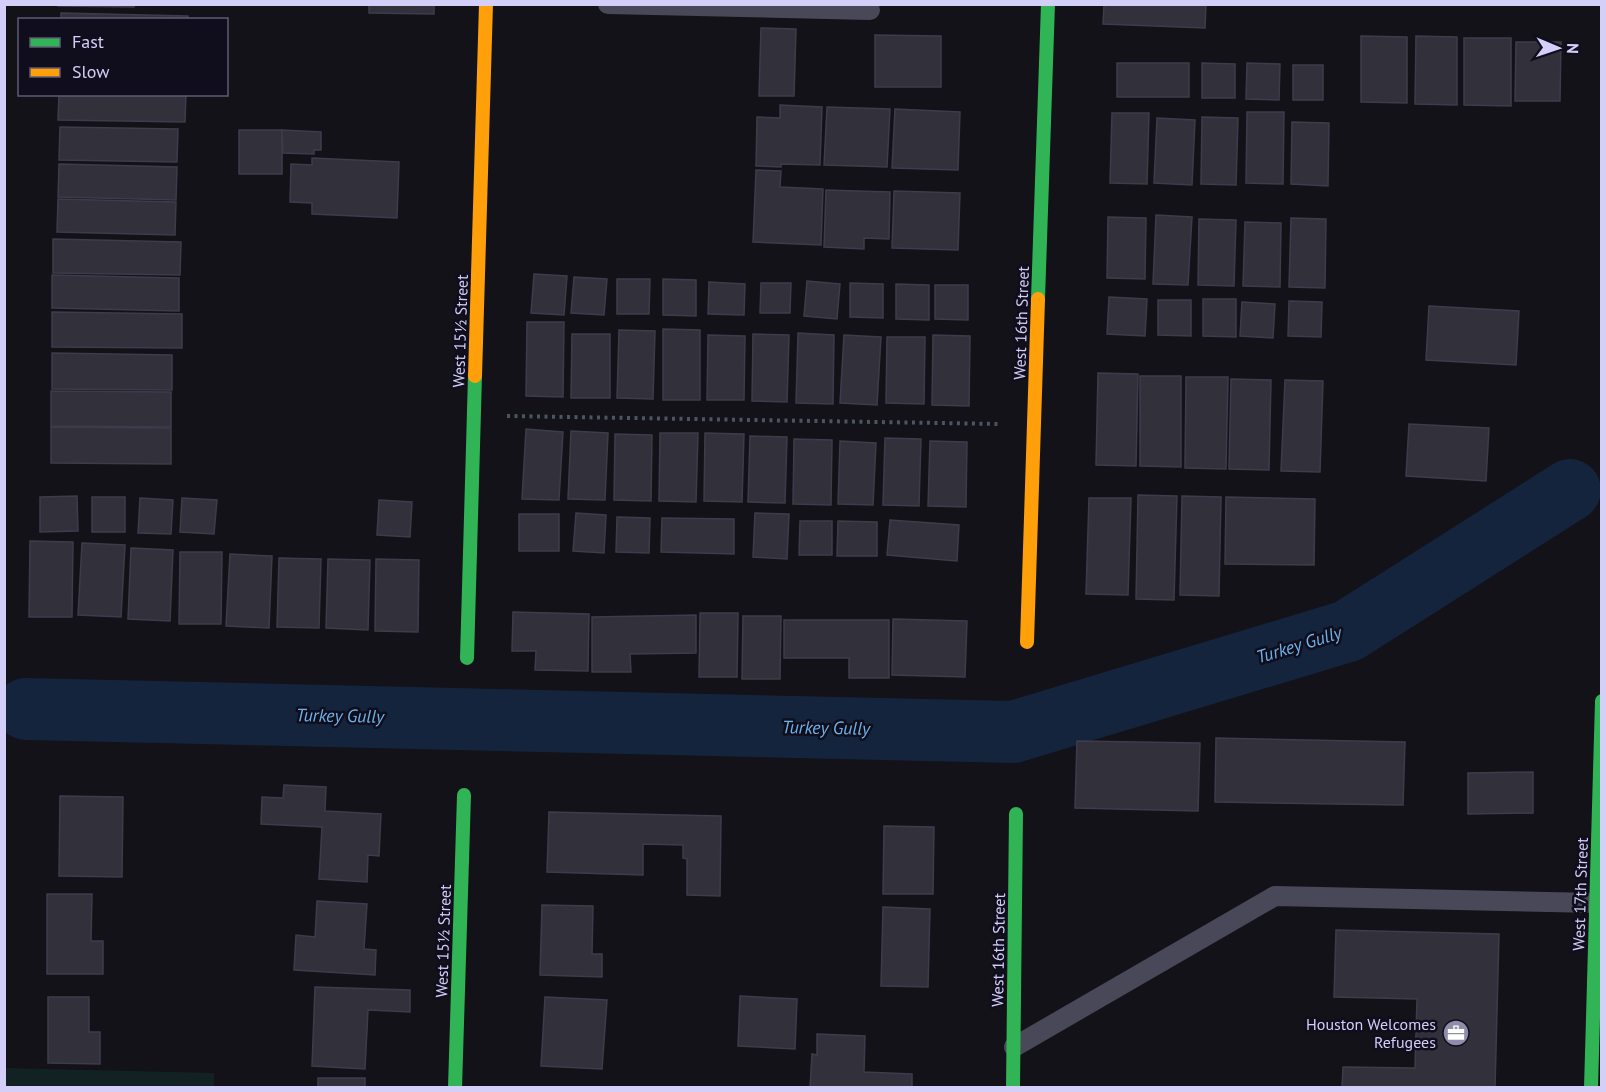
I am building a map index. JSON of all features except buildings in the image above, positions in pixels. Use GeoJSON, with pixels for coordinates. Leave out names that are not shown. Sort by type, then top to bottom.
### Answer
{"type":"FeatureCollection","features":[{"type":"Feature","properties":{"kind":"street","name":"West 15½ Street"},"geometry":{"type":"LineString","coordinates":[[467,658],[486,4]]}},
{"type":"Feature","properties":{"kind":"street","name":"West 16th Street"},"geometry":{"type":"LineString","coordinates":[[1027,642],[1048,4]]}},
{"type":"Feature","properties":{"kind":"street","name":"West 17th Street"},"geometry":{"type":"LineString","coordinates":[[1591,1088],[1602,701]]}},
{"type":"Feature","properties":{"kind":"street","name":"West 15½ Street"},"geometry":{"type":"LineString","coordinates":[[454,1088],[464,795]]}},
{"type":"Feature","properties":{"kind":"street","name":"West 16th Street"},"geometry":{"type":"LineString","coordinates":[[1012,1088],[1016,814]]}},
{"type":"Feature","properties":{"kind":"lane"},"geometry":{"type":"LineString","coordinates":[[608,4],[870,10]]}},
{"type":"Feature","properties":{"kind":"lane"},"geometry":{"type":"LineString","coordinates":[[1014,1047],[1275,896],[1596,903]]}},
{"type":"Feature","properties":{"kind":"path"},"geometry":{"type":"LineString","coordinates":[[474,416],[1034,424]]}},
{"type":"Feature","properties":{"kind":"shaded area"},"geometry":{"type":"Polygon","coordinates":[[[5,1068],[214,1073],[214,1087],[5,1087],[5,1068]]]}},
{"type":"Feature","properties":{"kind":"waterway","name":"Turkey Gully"},"geometry":{"type":"LineString","coordinates":[[26,709],[1013,732],[1348,631],[1570,490]]}},
{"type":"Feature","properties":{"kind":"traffic: fast"},"geometry":{"type":"LineString","coordinates":[[1038,299],[1048,4]]}},
{"type":"Feature","properties":{"kind":"traffic: fast"},"geometry":{"type":"LineString","coordinates":[[467,658],[475,376]]}},
{"type":"Feature","properties":{"kind":"traffic: fast"},"geometry":{"type":"LineString","coordinates":[[1591,1088],[1602,701]]}},
{"type":"Feature","properties":{"kind":"traffic: fast"},"geometry":{"type":"LineString","coordinates":[[455,1088],[464,795]]}},
{"type":"Feature","properties":{"kind":"traffic: fast"},"geometry":{"type":"LineString","coordinates":[[1013,1088],[1016,814]]}},
{"type":"Feature","properties":{"kind":"traffic: slow"},"geometry":{"type":"LineString","coordinates":[[475,376],[486,4]]}},
{"type":"Feature","properties":{"kind":"traffic: slow"},"geometry":{"type":"LineString","coordinates":[[1027,642],[1038,299]]}},
{"type":"Feature","properties":{"kind":"place","name":"Houston Welcomes Refugees"},"geometry":{"type":"Point","coordinates":[1456,1033]}}]}
